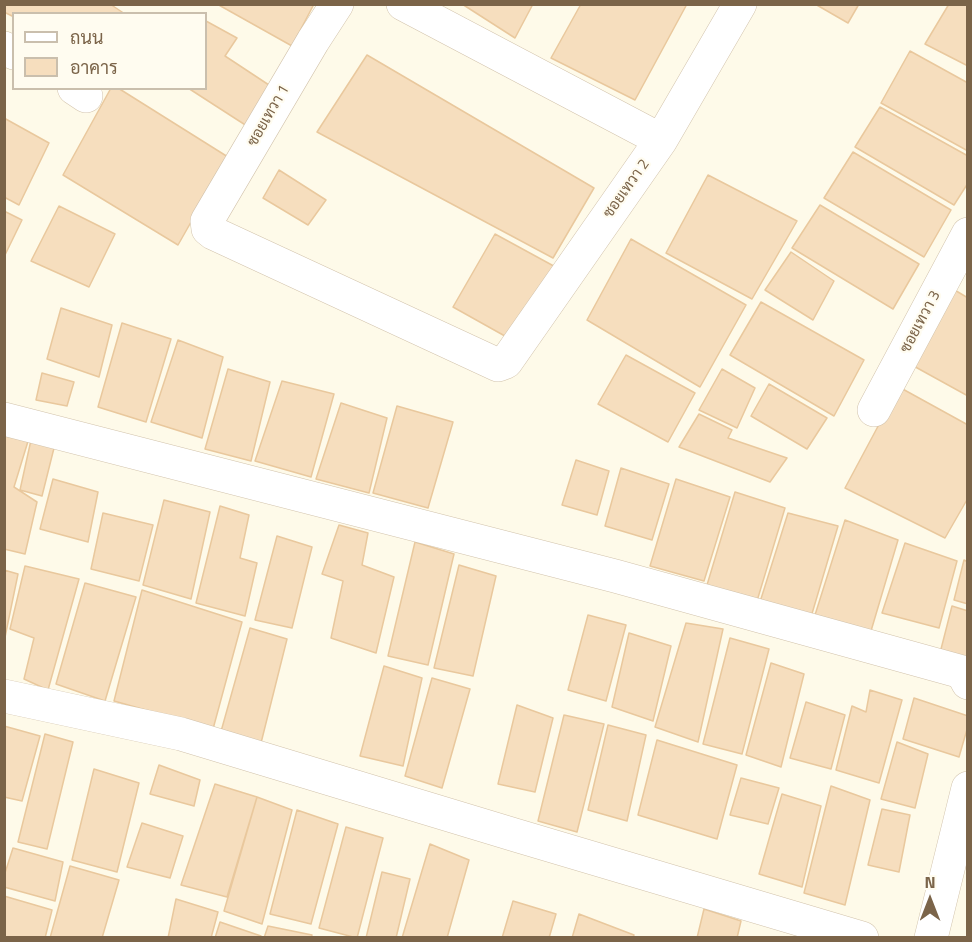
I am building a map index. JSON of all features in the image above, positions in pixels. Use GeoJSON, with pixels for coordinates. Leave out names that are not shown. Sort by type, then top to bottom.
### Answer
{"type":"FeatureCollection","features":[{"type":"Feature","properties":{"kind":"street","name":"ซอยเทวา 1"},"geometry":{"type":"LineString","coordinates":[[337,4],[207,221],[208,229],[488,360],[503,364]]}},
{"type":"Feature","properties":{"kind":"street"},"geometry":{"type":"LineString","coordinates":[[403,4],[661,140]]}},
{"type":"Feature","properties":{"kind":"street","name":"ซอยเทวา 2"},"geometry":{"type":"LineString","coordinates":[[503,364],[661,140],[740,4]]}},
{"type":"Feature","properties":{"kind":"street","name":"ซอยเทวา 3"},"geometry":{"type":"LineString","coordinates":[[874,410],[968,234]]}},
{"type":"Feature","properties":{"kind":"street"},"geometry":{"type":"LineString","coordinates":[[4,419],[637,582],[962,672],[968,683]]}},
{"type":"Feature","properties":{"kind":"street"},"geometry":{"type":"LineString","coordinates":[[4,696],[181,734],[862,938]]}},
{"type":"Feature","properties":{"kind":"street"},"geometry":{"type":"LineString","coordinates":[[931,938],[968,788]]}},
{"type":"Feature","properties":{"kind":"building"},"geometry":{"type":"Polygon","coordinates":[[[4,4],[110,4],[122,12],[12,12],[12,16],[4,12],[4,4]]]}},
{"type":"Feature","properties":{"kind":"building"},"geometry":{"type":"Polygon","coordinates":[[[217,4],[314,4],[292,46],[217,4]]]}},
{"type":"Feature","properties":{"kind":"building"},"geometry":{"type":"Polygon","coordinates":[[[462,4],[533,4],[515,38],[462,4]]]}},
{"type":"Feature","properties":{"kind":"building"},"geometry":{"type":"Polygon","coordinates":[[[581,4],[687,4],[635,100],[551,58],[581,4]]]}},
{"type":"Feature","properties":{"kind":"building"},"geometry":{"type":"Polygon","coordinates":[[[815,4],[859,4],[848,23],[815,4]]]}},
{"type":"Feature","properties":{"kind":"building"},"geometry":{"type":"Polygon","coordinates":[[[949,4],[968,4],[968,66],[925,44],[949,4]]]}},
{"type":"Feature","properties":{"kind":"building"},"geometry":{"type":"Polygon","coordinates":[[[207,22],[237,38],[225,56],[272,87],[250,128],[191,90],[207,90],[207,22]]]}},
{"type":"Feature","properties":{"kind":"building"},"geometry":{"type":"Polygon","coordinates":[[[910,51],[968,83],[968,151],[881,103],[910,51]]]}},
{"type":"Feature","properties":{"kind":"building"},"geometry":{"type":"Polygon","coordinates":[[[367,55],[594,188],[553,258],[317,132],[367,55]]]}},
{"type":"Feature","properties":{"kind":"building"},"geometry":{"type":"Polygon","coordinates":[[[110,90],[121,90],[228,157],[178,245],[63,175],[110,90]]]}},
{"type":"Feature","properties":{"kind":"building"},"geometry":{"type":"Polygon","coordinates":[[[880,107],[968,156],[968,183],[954,205],[855,147],[880,107]]]}},
{"type":"Feature","properties":{"kind":"building"},"geometry":{"type":"Polygon","coordinates":[[[4,118],[49,143],[19,205],[4,197],[4,118]]]}},
{"type":"Feature","properties":{"kind":"building"},"geometry":{"type":"Polygon","coordinates":[[[853,152],[951,210],[924,257],[824,198],[853,152]]]}},
{"type":"Feature","properties":{"kind":"building"},"geometry":{"type":"Polygon","coordinates":[[[279,170],[326,200],[308,225],[263,198],[279,170]]]}},
{"type":"Feature","properties":{"kind":"building"},"geometry":{"type":"Polygon","coordinates":[[[708,175],[797,221],[752,299],[666,253],[708,175]]]}},
{"type":"Feature","properties":{"kind":"building"},"geometry":{"type":"Polygon","coordinates":[[[820,205],[919,264],[893,309],[792,248],[820,205]]]}},
{"type":"Feature","properties":{"kind":"building"},"geometry":{"type":"Polygon","coordinates":[[[59,206],[115,234],[89,287],[31,261],[59,206]]]}},
{"type":"Feature","properties":{"kind":"building"},"geometry":{"type":"Polygon","coordinates":[[[4,211],[22,220],[4,257],[4,211]]]}},
{"type":"Feature","properties":{"kind":"building"},"geometry":{"type":"Polygon","coordinates":[[[495,234],[561,270],[512,340],[453,307],[495,234]]]}},
{"type":"Feature","properties":{"kind":"building"},"geometry":{"type":"Polygon","coordinates":[[[631,239],[746,305],[700,387],[587,320],[631,239]]]}},
{"type":"Feature","properties":{"kind":"building"},"geometry":{"type":"Polygon","coordinates":[[[791,252],[834,281],[813,320],[765,290],[791,252]]]}},
{"type":"Feature","properties":{"kind":"building"},"geometry":{"type":"Polygon","coordinates":[[[953,289],[968,298],[968,396],[910,364],[953,289]]]}},
{"type":"Feature","properties":{"kind":"building"},"geometry":{"type":"Polygon","coordinates":[[[761,302],[864,360],[834,416],[730,355],[761,302]]]}},
{"type":"Feature","properties":{"kind":"building"},"geometry":{"type":"Polygon","coordinates":[[[61,308],[112,325],[99,377],[47,359],[61,308]]]}},
{"type":"Feature","properties":{"kind":"building"},"geometry":{"type":"Polygon","coordinates":[[[122,323],[171,339],[146,422],[98,407],[122,323]]]}},
{"type":"Feature","properties":{"kind":"building"},"geometry":{"type":"Polygon","coordinates":[[[178,340],[223,357],[202,438],[151,422],[178,340]]]}},
{"type":"Feature","properties":{"kind":"building"},"geometry":{"type":"Polygon","coordinates":[[[626,355],[695,393],[668,442],[598,404],[626,355]]]}},
{"type":"Feature","properties":{"kind":"building"},"geometry":{"type":"Polygon","coordinates":[[[228,369],[270,382],[251,461],[205,449],[228,369]]]}},
{"type":"Feature","properties":{"kind":"building"},"geometry":{"type":"Polygon","coordinates":[[[722,369],[755,388],[737,428],[699,410],[722,369]]]}},
{"type":"Feature","properties":{"kind":"building"},"geometry":{"type":"Polygon","coordinates":[[[42,373],[74,382],[67,406],[36,400],[42,373]]]}},
{"type":"Feature","properties":{"kind":"building"},"geometry":{"type":"Polygon","coordinates":[[[282,381],[334,394],[311,477],[255,461],[282,381]]]}},
{"type":"Feature","properties":{"kind":"building"},"geometry":{"type":"Polygon","coordinates":[[[769,384],[827,418],[807,449],[751,416],[769,384]]]}},
{"type":"Feature","properties":{"kind":"building"},"geometry":{"type":"Polygon","coordinates":[[[899,387],[968,425],[968,498],[945,538],[845,488],[899,387]]]}},
{"type":"Feature","properties":{"kind":"building"},"geometry":{"type":"Polygon","coordinates":[[[341,403],[387,418],[369,493],[316,479],[341,403]]]}},
{"type":"Feature","properties":{"kind":"building"},"geometry":{"type":"Polygon","coordinates":[[[397,406],[453,422],[428,508],[373,493],[397,406]]]}},
{"type":"Feature","properties":{"kind":"building"},"geometry":{"type":"Polygon","coordinates":[[[699,414],[732,430],[728,438],[787,458],[770,482],[679,447],[699,414]]]}},
{"type":"Feature","properties":{"kind":"building"},"geometry":{"type":"Polygon","coordinates":[[[4,431],[29,438],[14,487],[37,502],[25,554],[4,549],[4,431]]]}},
{"type":"Feature","properties":{"kind":"building"},"geometry":{"type":"Polygon","coordinates":[[[31,440],[54,448],[42,496],[20,490],[31,440]]]}},
{"type":"Feature","properties":{"kind":"building"},"geometry":{"type":"Polygon","coordinates":[[[576,460],[609,471],[597,515],[562,505],[576,460]]]}},
{"type":"Feature","properties":{"kind":"building"},"geometry":{"type":"Polygon","coordinates":[[[621,468],[669,484],[652,540],[605,526],[621,468]]]}},
{"type":"Feature","properties":{"kind":"building"},"geometry":{"type":"Polygon","coordinates":[[[53,479],[98,492],[88,542],[40,529],[53,479]]]}},
{"type":"Feature","properties":{"kind":"building"},"geometry":{"type":"Polygon","coordinates":[[[676,479],[730,497],[704,581],[650,566],[676,479]]]}},
{"type":"Feature","properties":{"kind":"building"},"geometry":{"type":"Polygon","coordinates":[[[735,492],[785,508],[757,601],[707,585],[735,492]]]}},
{"type":"Feature","properties":{"kind":"building"},"geometry":{"type":"Polygon","coordinates":[[[164,500],[210,512],[191,599],[143,585],[164,500]]]}},
{"type":"Feature","properties":{"kind":"building"},"geometry":{"type":"Polygon","coordinates":[[[220,506],[249,515],[240,558],[257,563],[245,616],[196,603],[220,506]]]}},
{"type":"Feature","properties":{"kind":"building"},"geometry":{"type":"Polygon","coordinates":[[[103,513],[153,525],[139,581],[91,569],[103,513]]]}},
{"type":"Feature","properties":{"kind":"building"},"geometry":{"type":"Polygon","coordinates":[[[788,513],[838,526],[811,617],[760,602],[788,513]]]}},
{"type":"Feature","properties":{"kind":"building"},"geometry":{"type":"Polygon","coordinates":[[[845,520],[898,540],[871,631],[815,615],[845,520]]]}},
{"type":"Feature","properties":{"kind":"building"},"geometry":{"type":"Polygon","coordinates":[[[339,525],[368,533],[362,565],[394,577],[376,653],[331,638],[343,581],[322,574],[339,525]]]}},
{"type":"Feature","properties":{"kind":"building"},"geometry":{"type":"Polygon","coordinates":[[[277,536],[312,547],[292,628],[255,620],[277,536]]]}},
{"type":"Feature","properties":{"kind":"building"},"geometry":{"type":"Polygon","coordinates":[[[415,542],[454,554],[428,665],[388,656],[415,542]]]}},
{"type":"Feature","properties":{"kind":"building"},"geometry":{"type":"Polygon","coordinates":[[[905,543],[957,561],[939,628],[882,613],[905,543]]]}},
{"type":"Feature","properties":{"kind":"building"},"geometry":{"type":"Polygon","coordinates":[[[964,560],[968,562],[968,604],[954,600],[964,560]]]}},
{"type":"Feature","properties":{"kind":"building"},"geometry":{"type":"Polygon","coordinates":[[[459,565],[496,576],[473,676],[434,668],[459,565]]]}},
{"type":"Feature","properties":{"kind":"building"},"geometry":{"type":"Polygon","coordinates":[[[25,566],[79,579],[48,690],[24,679],[34,638],[10,629],[25,566]]]}},
{"type":"Feature","properties":{"kind":"building"},"geometry":{"type":"Polygon","coordinates":[[[4,570],[18,574],[4,642],[4,570]]]}},
{"type":"Feature","properties":{"kind":"building"},"geometry":{"type":"Polygon","coordinates":[[[85,583],[136,597],[105,701],[56,684],[85,583]]]}},
{"type":"Feature","properties":{"kind":"building"},"geometry":{"type":"Polygon","coordinates":[[[142,590],[242,622],[213,729],[114,701],[142,590]]]}},
{"type":"Feature","properties":{"kind":"building"},"geometry":{"type":"Polygon","coordinates":[[[952,606],[968,611],[968,660],[940,653],[952,606]]]}},
{"type":"Feature","properties":{"kind":"building"},"geometry":{"type":"Polygon","coordinates":[[[588,615],[626,625],[606,701],[568,690],[588,615]]]}},
{"type":"Feature","properties":{"kind":"building"},"geometry":{"type":"Polygon","coordinates":[[[686,623],[723,629],[698,742],[655,727],[686,623]]]}},
{"type":"Feature","properties":{"kind":"building"},"geometry":{"type":"Polygon","coordinates":[[[250,628],[287,639],[260,747],[220,735],[250,628]]]}},
{"type":"Feature","properties":{"kind":"building"},"geometry":{"type":"Polygon","coordinates":[[[629,633],[671,646],[653,721],[612,707],[629,633]]]}},
{"type":"Feature","properties":{"kind":"building"},"geometry":{"type":"Polygon","coordinates":[[[730,638],[769,649],[742,754],[703,744],[730,638]]]}},
{"type":"Feature","properties":{"kind":"building"},"geometry":{"type":"Polygon","coordinates":[[[771,663],[804,674],[781,767],[746,755],[771,663]]]}},
{"type":"Feature","properties":{"kind":"building"},"geometry":{"type":"Polygon","coordinates":[[[384,666],[422,678],[403,766],[360,756],[384,666]]]}},
{"type":"Feature","properties":{"kind":"building"},"geometry":{"type":"Polygon","coordinates":[[[432,678],[470,689],[442,788],[405,776],[432,678]]]}},
{"type":"Feature","properties":{"kind":"building"},"geometry":{"type":"Polygon","coordinates":[[[870,690],[902,700],[879,783],[836,770],[852,706],[866,712],[870,690]]]}},
{"type":"Feature","properties":{"kind":"building"},"geometry":{"type":"Polygon","coordinates":[[[914,698],[968,716],[968,726],[959,757],[903,739],[914,698]]]}},
{"type":"Feature","properties":{"kind":"building"},"geometry":{"type":"Polygon","coordinates":[[[806,702],[845,715],[831,769],[790,758],[806,702]]]}},
{"type":"Feature","properties":{"kind":"building"},"geometry":{"type":"Polygon","coordinates":[[[517,705],[553,718],[535,792],[498,784],[517,705]]]}},
{"type":"Feature","properties":{"kind":"building"},"geometry":{"type":"Polygon","coordinates":[[[564,715],[604,724],[577,832],[538,821],[564,715]]]}},
{"type":"Feature","properties":{"kind":"building"},"geometry":{"type":"Polygon","coordinates":[[[608,725],[646,735],[627,821],[588,810],[608,725]]]}},
{"type":"Feature","properties":{"kind":"building"},"geometry":{"type":"Polygon","coordinates":[[[4,726],[40,736],[22,801],[4,797],[4,726]]]}},
{"type":"Feature","properties":{"kind":"building"},"geometry":{"type":"Polygon","coordinates":[[[45,734],[73,742],[47,849],[18,842],[45,734]]]}},
{"type":"Feature","properties":{"kind":"building"},"geometry":{"type":"Polygon","coordinates":[[[657,740],[737,765],[717,839],[638,815],[657,740]]]}},
{"type":"Feature","properties":{"kind":"building"},"geometry":{"type":"Polygon","coordinates":[[[897,742],[928,754],[915,808],[881,799],[897,742]]]}},
{"type":"Feature","properties":{"kind":"building"},"geometry":{"type":"Polygon","coordinates":[[[159,765],[200,780],[194,806],[150,794],[159,765]]]}},
{"type":"Feature","properties":{"kind":"building"},"geometry":{"type":"Polygon","coordinates":[[[94,769],[139,783],[117,872],[72,860],[94,769]]]}},
{"type":"Feature","properties":{"kind":"building"},"geometry":{"type":"Polygon","coordinates":[[[741,778],[779,788],[768,824],[730,815],[741,778]]]}},
{"type":"Feature","properties":{"kind":"building"},"geometry":{"type":"Polygon","coordinates":[[[215,784],[257,797],[227,897],[181,885],[215,784]]]}},
{"type":"Feature","properties":{"kind":"building"},"geometry":{"type":"Polygon","coordinates":[[[831,786],[870,800],[845,905],[804,893],[831,786]]]}},
{"type":"Feature","properties":{"kind":"building"},"geometry":{"type":"Polygon","coordinates":[[[782,794],[821,806],[802,887],[759,874],[782,794]]]}},
{"type":"Feature","properties":{"kind":"building"},"geometry":{"type":"Polygon","coordinates":[[[257,797],[292,810],[262,924],[224,911],[257,797]]]}},
{"type":"Feature","properties":{"kind":"building"},"geometry":{"type":"Polygon","coordinates":[[[882,809],[910,815],[899,872],[868,865],[882,809]]]}},
{"type":"Feature","properties":{"kind":"building"},"geometry":{"type":"Polygon","coordinates":[[[297,810],[338,824],[311,924],[270,914],[297,810]]]}},
{"type":"Feature","properties":{"kind":"building"},"geometry":{"type":"Polygon","coordinates":[[[142,823],[183,836],[170,878],[127,867],[142,823]]]}},
{"type":"Feature","properties":{"kind":"building"},"geometry":{"type":"Polygon","coordinates":[[[346,827],[383,838],[357,938],[319,928],[346,827]]]}},
{"type":"Feature","properties":{"kind":"building"},"geometry":{"type":"Polygon","coordinates":[[[430,844],[469,860],[447,938],[402,938],[430,844]]]}},
{"type":"Feature","properties":{"kind":"building"},"geometry":{"type":"Polygon","coordinates":[[[13,848],[63,862],[55,901],[4,887],[4,876],[13,848]]]}},
{"type":"Feature","properties":{"kind":"building"},"geometry":{"type":"Polygon","coordinates":[[[70,866],[119,880],[102,938],[50,938],[70,866]]]}},
{"type":"Feature","properties":{"kind":"building"},"geometry":{"type":"Polygon","coordinates":[[[382,872],[410,879],[396,938],[366,938],[382,872]]]}},
{"type":"Feature","properties":{"kind":"building"},"geometry":{"type":"Polygon","coordinates":[[[4,896],[52,910],[45,938],[4,938],[4,896]]]}},
{"type":"Feature","properties":{"kind":"building"},"geometry":{"type":"Polygon","coordinates":[[[176,899],[218,912],[211,938],[168,938],[176,899]]]}},
{"type":"Feature","properties":{"kind":"building"},"geometry":{"type":"Polygon","coordinates":[[[513,901],[556,914],[549,938],[502,938],[513,901]]]}},
{"type":"Feature","properties":{"kind":"building"},"geometry":{"type":"Polygon","coordinates":[[[704,909],[741,921],[737,938],[697,938],[704,909]]]}},
{"type":"Feature","properties":{"kind":"building"},"geometry":{"type":"Polygon","coordinates":[[[579,914],[634,935],[633,938],[572,938],[579,914]]]}},
{"type":"Feature","properties":{"kind":"building"},"geometry":{"type":"Polygon","coordinates":[[[220,922],[261,936],[261,938],[215,938],[220,922]]]}},
{"type":"Feature","properties":{"kind":"building"},"geometry":{"type":"Polygon","coordinates":[[[268,926],[312,935],[311,938],[264,938],[268,926]]]}}]}
